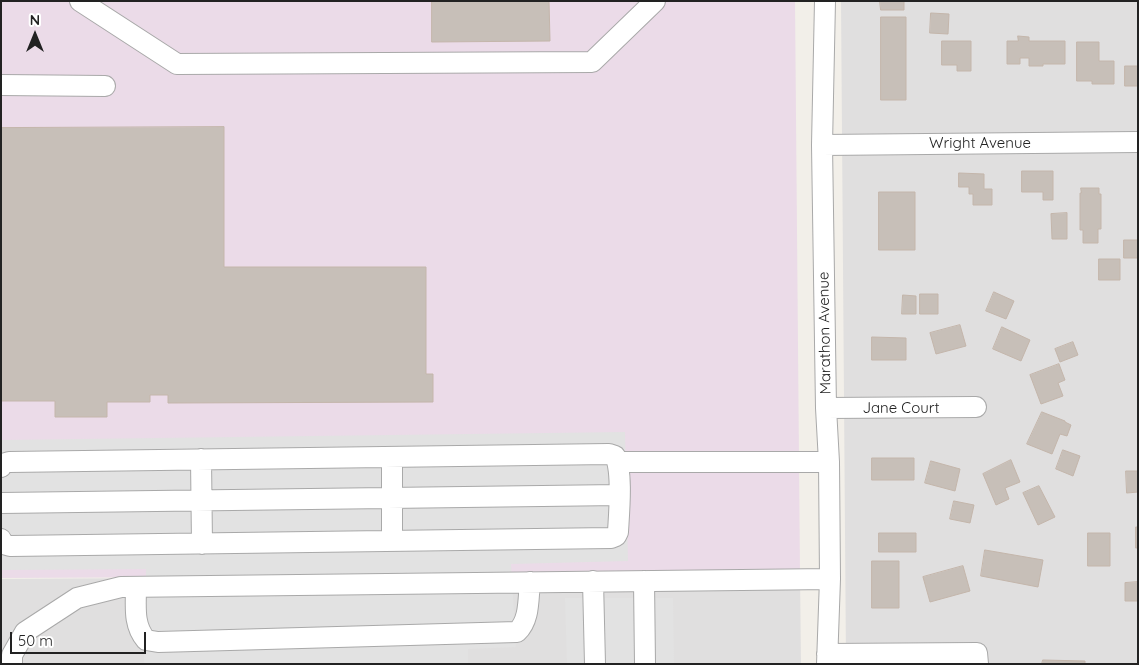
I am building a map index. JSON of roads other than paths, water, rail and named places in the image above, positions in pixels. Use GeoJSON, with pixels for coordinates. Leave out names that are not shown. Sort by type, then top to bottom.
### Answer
{"type":"FeatureCollection","features":[{"type":"Feature","properties":{"kind":"street"},"geometry":{"type":"LineString","coordinates":[[80,1],[177,64],[197,64],[592,62],[655,1]]}},
{"type":"Feature","properties":{"kind":"street","name":"Marathon Avenue"},"geometry":{"type":"LineString","coordinates":[[825,1],[822,145],[826,408],[829,462],[830,579],[827,659]]}},
{"type":"Feature","properties":{"kind":"street"},"geometry":{"type":"LineString","coordinates":[[1,85],[105,86]]}},
{"type":"Feature","properties":{"kind":"street","name":"Wright Avenue"},"geometry":{"type":"LineString","coordinates":[[822,145],[1138,142]]}},
{"type":"Feature","properties":{"kind":"street","name":"Jane Court"},"geometry":{"type":"LineString","coordinates":[[826,408],[976,407]]}},
{"type":"Feature","properties":{"kind":"street"},"geometry":{"type":"LineString","coordinates":[[1,467],[2,464],[9,462],[609,454],[615,456],[618,462],[619,495],[618,532],[616,536],[611,538],[10,546],[4,544],[1,539]]}},
{"type":"Feature","properties":{"kind":"street"},"geometry":{"type":"LineString","coordinates":[[392,457],[392,541]]}},
{"type":"Feature","properties":{"kind":"street"},"geometry":{"type":"LineString","coordinates":[[201,459],[202,544]]}},
{"type":"Feature","properties":{"kind":"street"},"geometry":{"type":"LineString","coordinates":[[618,462],[829,462]]}},
{"type":"Feature","properties":{"kind":"street"},"geometry":{"type":"LineString","coordinates":[[1,504],[619,495]]}},
{"type":"Feature","properties":{"kind":"street"},"geometry":{"type":"LineString","coordinates":[[9,658],[25,632],[77,598],[121,588],[830,579]]}},
{"type":"Feature","properties":{"kind":"street"},"geometry":{"type":"LineString","coordinates":[[593,581],[595,664]]}},
{"type":"Feature","properties":{"kind":"street"},"geometry":{"type":"LineString","coordinates":[[644,581],[645,664]]}},
{"type":"Feature","properties":{"kind":"street"},"geometry":{"type":"LineString","coordinates":[[136,587],[136,618],[139,632],[146,640],[158,642],[517,632],[522,628],[527,617],[530,582]]}},
{"type":"Feature","properties":{"kind":"street"},"geometry":{"type":"LineString","coordinates":[[827,659],[977,658]]}}]}
